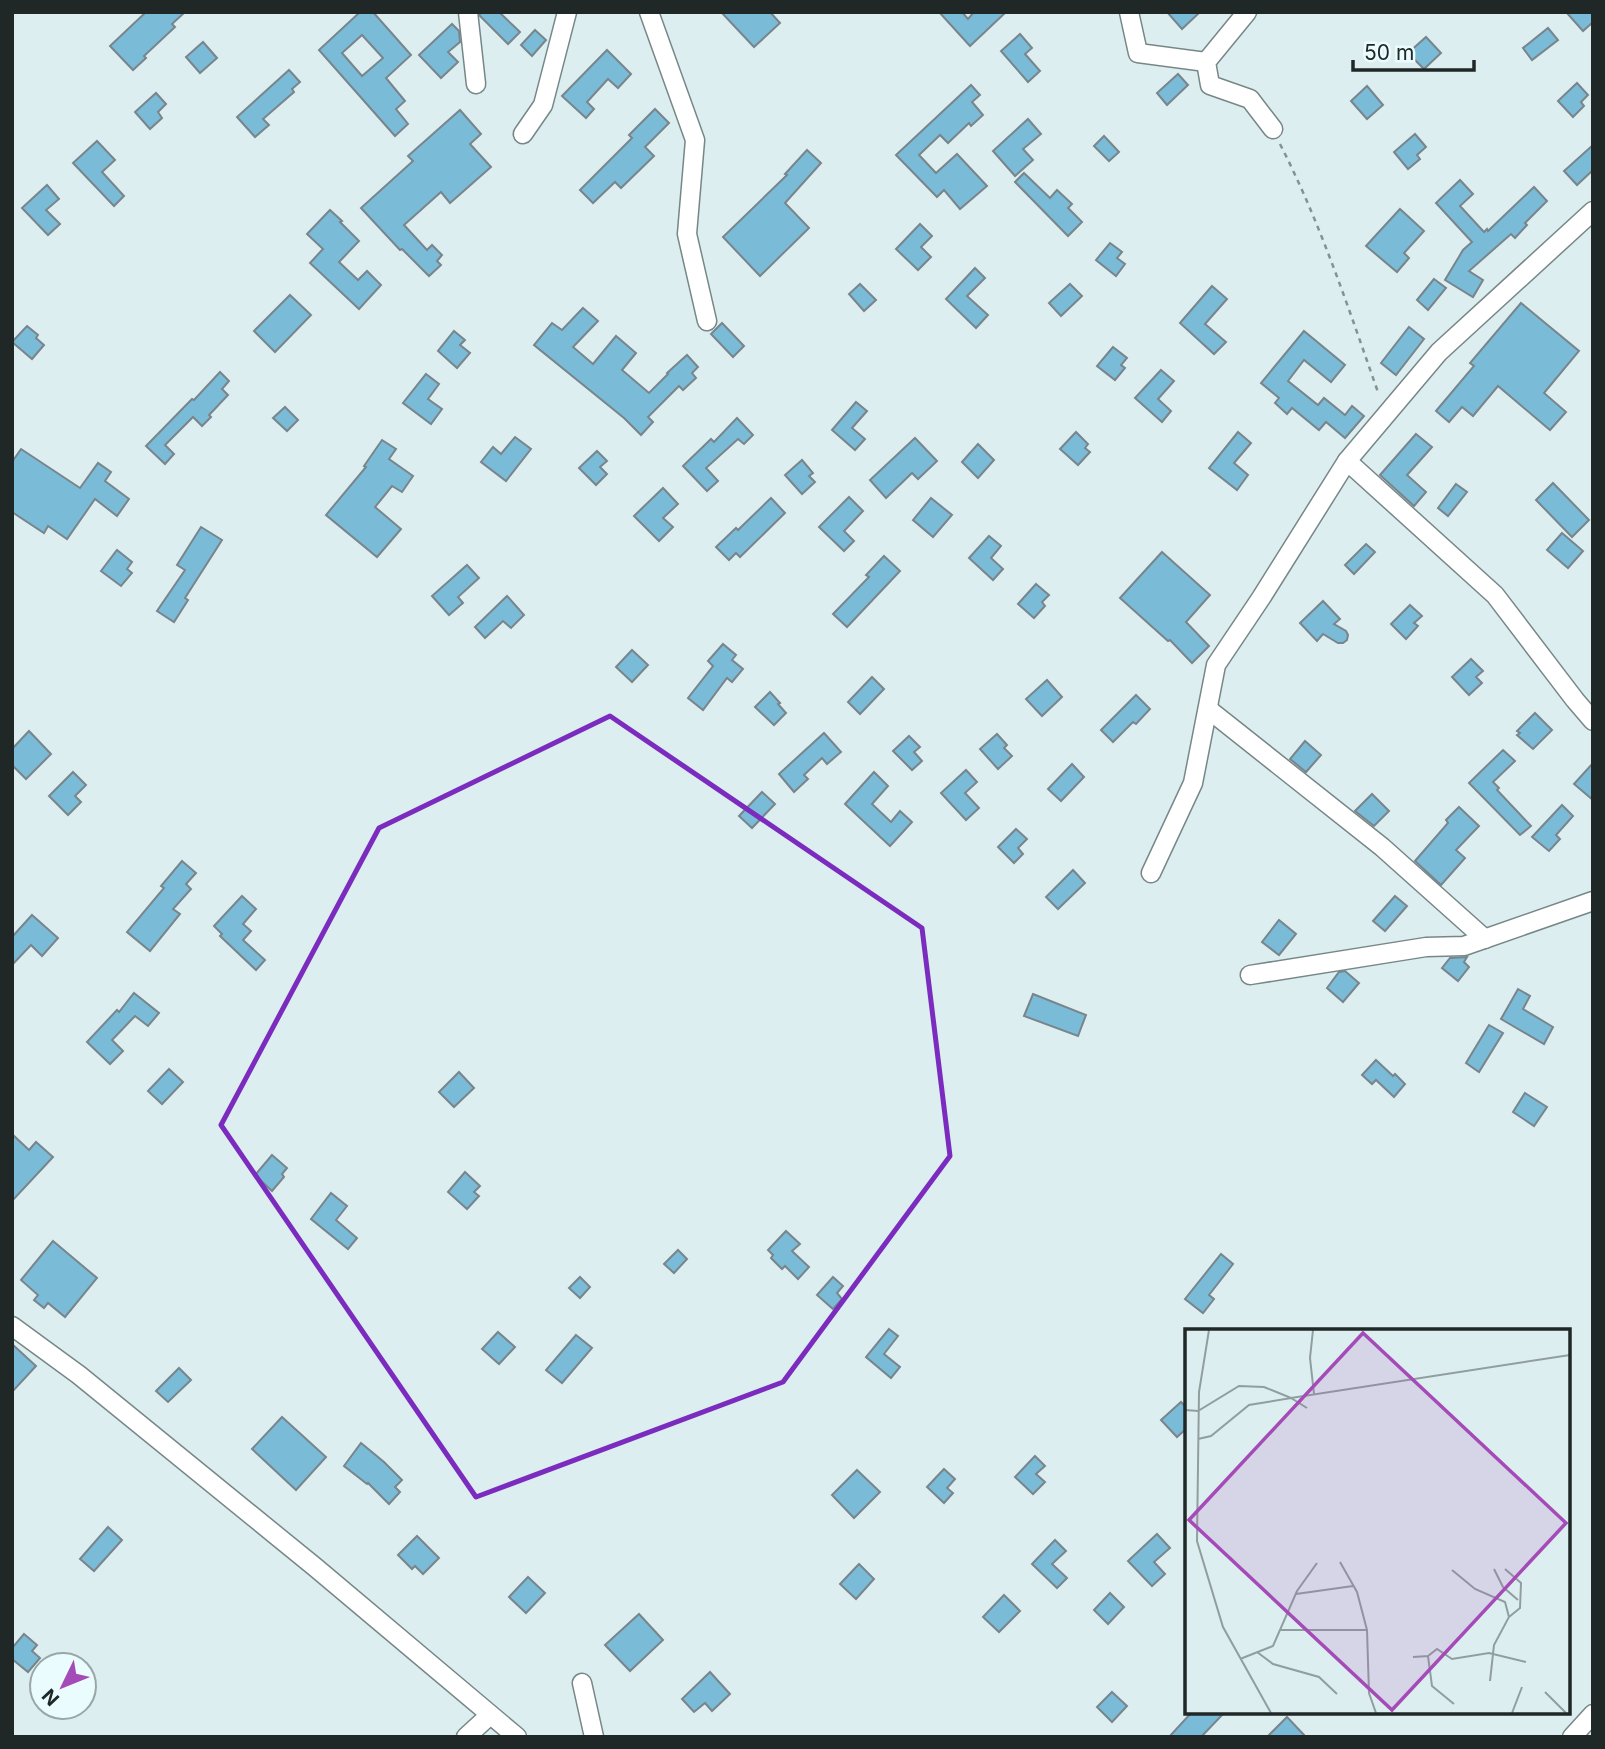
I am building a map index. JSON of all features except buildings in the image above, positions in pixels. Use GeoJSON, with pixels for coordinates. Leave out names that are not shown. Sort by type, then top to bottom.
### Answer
{"type":"FeatureCollection","features":[{"type":"Feature","properties":{"kind":"street"},"geometry":{"type":"LineString","coordinates":[[468,12],[476,83]]}},
{"type":"Feature","properties":{"kind":"street"},"geometry":{"type":"LineString","coordinates":[[523,134],[543,105],[567,12]]}},
{"type":"Feature","properties":{"kind":"street"},"geometry":{"type":"LineString","coordinates":[[649,12],[695,140],[687,234],[707,321]]}},
{"type":"Feature","properties":{"kind":"street"},"geometry":{"type":"LineString","coordinates":[[1129,12],[1138,53],[1206,62]]}},
{"type":"Feature","properties":{"kind":"street"},"geometry":{"type":"LineString","coordinates":[[1247,12],[1206,62],[1210,85],[1250,99],[1273,130]]}},
{"type":"Feature","properties":{"kind":"street"},"geometry":{"type":"LineString","coordinates":[[1151,873],[1193,783],[1216,665],[1347,461],[1439,352],[1593,211]]}},
{"type":"Feature","properties":{"kind":"street"},"geometry":{"type":"LineString","coordinates":[[1347,461],[1496,595],[1574,700],[1593,721]]}},
{"type":"Feature","properties":{"kind":"street"},"geometry":{"type":"LineString","coordinates":[[1208,709],[1382,847],[1485,939]]}},
{"type":"Feature","properties":{"kind":"street"},"geometry":{"type":"LineString","coordinates":[[1250,975],[1426,947],[1464,946],[1593,901]]}},
{"type":"Feature","properties":{"kind":"street"},"geometry":{"type":"LineString","coordinates":[[12,1326],[79,1375],[154,1436],[517,1737]]}},
{"type":"Feature","properties":{"kind":"street"},"geometry":{"type":"LineString","coordinates":[[582,1683],[594,1737]]}},
{"type":"Feature","properties":{"kind":"street"},"geometry":{"type":"LineString","coordinates":[[1572,1737],[1593,1714]]}},
{"type":"Feature","properties":{"kind":"street"},"geometry":{"type":"LineString","coordinates":[[466,1737],[490,1715]]}},
{"type":"Feature","properties":{"kind":"path"},"geometry":{"type":"LineString","coordinates":[[1273,130],[1293,169],[1337,275],[1386,414]]}},
{"type":"Feature","properties":{"kind":"highlighted area"},"geometry":{"type":"Polygon","coordinates":[[[610,716],[922,928],[950,1156],[783,1382],[476,1497],[221,1125],[379,828],[610,716]]]}}]}
